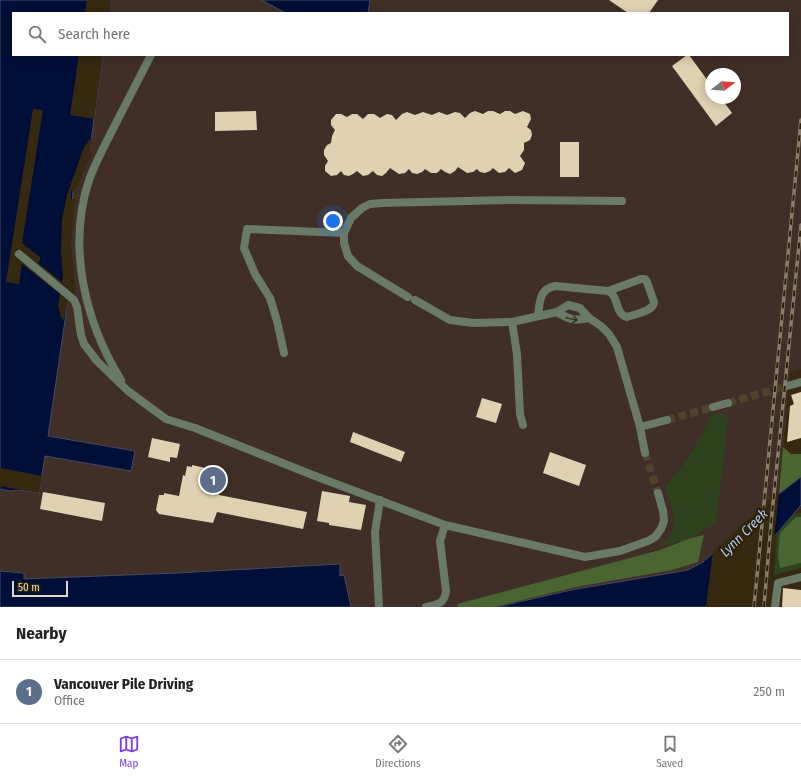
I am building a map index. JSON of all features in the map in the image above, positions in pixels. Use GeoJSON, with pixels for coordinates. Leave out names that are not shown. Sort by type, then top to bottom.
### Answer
{"type":"FeatureCollection","features":[{"type":"Feature","properties":{"kind":"street"},"geometry":{"type":"LineString","coordinates":[[128,391],[108,358],[88,305],[81,274],[79,239],[82,210],[89,180],[103,147],[150,56]]}},
{"type":"Feature","properties":{"kind":"street"},"geometry":{"type":"LineString","coordinates":[[622,201],[507,200],[370,204],[362,208],[351,218],[344,233],[344,243],[348,256],[357,266],[450,320],[474,323],[512,322],[557,312],[568,305],[580,308],[589,318],[602,326],[617,347],[640,427],[645,453]]}},
{"type":"Feature","properties":{"kind":"street"},"geometry":{"type":"LineString","coordinates":[[284,353],[278,321],[270,298],[255,274],[244,248],[247,229],[344,233]]}},
{"type":"Feature","properties":{"kind":"street"},"geometry":{"type":"LineString","coordinates":[[19,254],[74,300],[77,307],[78,326],[84,344],[97,361],[128,391],[166,419],[195,428],[380,500],[445,524],[585,557],[620,551],[648,541],[655,536],[661,529],[664,521],[664,511],[658,493]]}},
{"type":"Feature","properties":{"kind":"street"},"geometry":{"type":"LineString","coordinates":[[538,316],[540,299],[544,291],[549,287],[555,286],[608,291],[641,279],[645,279],[652,296],[654,306],[651,309],[627,317],[623,316],[620,313],[613,295],[608,291]]}},
{"type":"Feature","properties":{"kind":"street"},"geometry":{"type":"LineString","coordinates":[[557,312],[567,318],[577,321],[589,318]]}},
{"type":"Feature","properties":{"kind":"street"},"geometry":{"type":"LineString","coordinates":[[512,322],[518,360],[520,414],[523,425]]}},
{"type":"Feature","properties":{"kind":"street"},"geometry":{"type":"LineString","coordinates":[[787,386],[801,382]]}},
{"type":"Feature","properties":{"kind":"street"},"geometry":{"type":"LineString","coordinates":[[713,407],[728,403]]}},
{"type":"Feature","properties":{"kind":"street"},"geometry":{"type":"LineString","coordinates":[[640,427],[667,420]]}},
{"type":"Feature","properties":{"kind":"street"},"geometry":{"type":"LineString","coordinates":[[379,607],[375,532],[380,500]]}},
{"type":"Feature","properties":{"kind":"street"},"geometry":{"type":"LineString","coordinates":[[426,607],[441,603],[445,598],[446,591],[440,541],[445,524]]}},
{"type":"Feature","properties":{"kind":"street"},"geometry":{"type":"LineString","coordinates":[[775,607],[778,583],[801,577]]}},
{"type":"Feature","properties":{"kind":"shaded area"},"geometry":{"type":"Polygon","coordinates":[[[87,0],[282,0],[278,8],[284,12],[85,12],[87,0]]]}},
{"type":"Feature","properties":{"kind":"shaded area"},"geometry":{"type":"Polygon","coordinates":[[[370,0],[801,0],[801,369],[790,373],[779,494],[703,562],[688,570],[571,590],[497,607],[351,607],[344,575],[340,576],[340,565],[24,579],[24,573],[0,571],[0,489],[39,493],[68,300],[69,243],[79,56],[789,56],[789,12],[368,12],[370,0]]]}},
{"type":"Feature","properties":{"kind":"green space"},"geometry":{"type":"Polygon","coordinates":[[[711,414],[725,414],[728,417],[716,523],[696,535],[682,541],[668,545],[660,545],[672,533],[674,526],[674,518],[665,486],[679,470],[691,452],[711,414]]]}},
{"type":"Feature","properties":{"kind":"green space"},"geometry":{"type":"Polygon","coordinates":[[[783,447],[791,454],[801,454],[801,477],[779,494],[783,447]]]}},
{"type":"Feature","properties":{"kind":"green space"},"geometry":{"type":"Polygon","coordinates":[[[801,513],[801,568],[774,575],[777,534],[794,514],[801,513]]]}},
{"type":"Feature","properties":{"kind":"green space"},"geometry":{"type":"Polygon","coordinates":[[[796,517],[801,517],[801,563],[780,568],[778,555],[780,533],[796,517]]]}},
{"type":"Feature","properties":{"kind":"green space"},"geometry":{"type":"Polygon","coordinates":[[[704,535],[698,562],[672,570],[576,587],[494,607],[458,607],[457,604],[660,550],[691,538],[704,535]]]}},
{"type":"Feature","properties":{"kind":"water"},"geometry":{"type":"Polygon","coordinates":[[[0,0],[111,0],[110,12],[12,12],[12,56],[103,56],[89,155],[73,192],[69,243],[68,300],[48,436],[135,451],[131,471],[45,456],[39,493],[0,489],[0,0]]]}},
{"type":"Feature","properties":{"kind":"water"},"geometry":{"type":"Polygon","coordinates":[[[261,0],[370,0],[368,12],[284,12],[261,0]]]}},
{"type":"Feature","properties":{"kind":"water","name":"Lynn Creek"},"geometry":{"type":"Polygon","coordinates":[[[801,477],[801,505],[755,558],[705,607],[497,607],[571,590],[688,570],[703,562],[779,494],[801,477]]]}},
{"type":"Feature","properties":{"kind":"water"},"geometry":{"type":"Polygon","coordinates":[[[340,564],[340,576],[344,575],[351,607],[0,607],[0,571],[24,573],[24,579],[177,573],[340,564]]]}},
{"type":"Feature","properties":{"kind":"pier"},"geometry":{"type":"Polygon","coordinates":[[[87,0],[111,0],[110,12],[85,12],[87,0]]]}},
{"type":"Feature","properties":{"kind":"pier"},"geometry":{"type":"Polygon","coordinates":[[[79,56],[103,56],[94,119],[70,115],[79,56]]]}},
{"type":"Feature","properties":{"kind":"pier"},"geometry":{"type":"Polygon","coordinates":[[[33,109],[43,110],[22,243],[41,258],[38,263],[62,282],[62,220],[67,195],[84,147],[92,137],[90,150],[91,155],[76,190],[71,191],[71,199],[75,199],[71,243],[75,293],[70,302],[68,301],[64,320],[61,317],[58,306],[60,294],[22,264],[19,284],[6,282],[33,109]]]}},
{"type":"Feature","properties":{"kind":"pier"},"geometry":{"type":"Polygon","coordinates":[[[0,468],[42,476],[39,493],[0,486],[0,468]]]}},
{"type":"Feature","properties":{"kind":"pier"},"geometry":{"type":"Polygon","coordinates":[[[779,491],[774,540],[722,594],[706,607],[713,551],[779,491]]]}},
{"type":"Feature","properties":{"kind":"building"},"geometry":{"type":"Polygon","coordinates":[[[609,0],[658,0],[650,12],[627,12],[609,0]]]}},
{"type":"Feature","properties":{"kind":"building"},"geometry":{"type":"Polygon","coordinates":[[[686,56],[690,56],[705,77],[705,104],[725,104],[732,113],[716,126],[672,66],[686,56]]]}},
{"type":"Feature","properties":{"kind":"building"},"geometry":{"type":"Polygon","coordinates":[[[256,111],[257,130],[215,131],[215,112],[256,111]]]}},
{"type":"Feature","properties":{"kind":"building"},"geometry":{"type":"Polygon","coordinates":[[[475,111],[483,114],[488,111],[493,111],[500,114],[505,111],[510,111],[515,114],[523,111],[530,114],[531,119],[527,127],[531,130],[532,135],[530,140],[524,143],[524,150],[520,156],[525,163],[522,170],[515,173],[509,168],[505,172],[499,173],[493,168],[485,173],[480,172],[477,169],[473,172],[467,173],[458,167],[450,174],[441,169],[437,173],[431,173],[425,169],[417,174],[412,173],[409,169],[405,173],[399,174],[390,168],[382,176],[377,175],[373,171],[368,175],[363,176],[357,171],[349,176],[344,175],[341,171],[337,175],[331,176],[325,171],[325,166],[328,161],[324,155],[324,150],[327,145],[331,143],[335,130],[331,125],[331,120],[336,114],[341,114],[347,117],[352,114],[357,114],[363,119],[368,114],[374,114],[380,118],[387,114],[392,115],[396,120],[402,114],[407,112],[415,115],[423,112],[432,115],[439,112],[447,115],[455,112],[460,113],[465,118],[470,113],[475,111]]]}},
{"type":"Feature","properties":{"kind":"building"},"geometry":{"type":"Polygon","coordinates":[[[560,142],[579,142],[579,177],[560,177],[560,142]]]}},
{"type":"Feature","properties":{"kind":"building"},"geometry":{"type":"Polygon","coordinates":[[[801,392],[801,438],[787,442],[790,406],[794,404],[791,395],[801,392]]]}},
{"type":"Feature","properties":{"kind":"building"},"geometry":{"type":"Polygon","coordinates":[[[482,398],[502,404],[496,423],[476,417],[482,398]]]}},
{"type":"Feature","properties":{"kind":"building"},"geometry":{"type":"Polygon","coordinates":[[[353,432],[405,452],[401,462],[350,442],[353,432]]]}},
{"type":"Feature","properties":{"kind":"building"},"geometry":{"type":"Polygon","coordinates":[[[152,438],[180,444],[177,458],[170,457],[170,462],[148,457],[152,438]]]}},
{"type":"Feature","properties":{"kind":"building"},"geometry":{"type":"Polygon","coordinates":[[[550,452],[586,465],[579,486],[543,473],[550,452]]]}},
{"type":"Feature","properties":{"kind":"building"},"geometry":{"type":"Polygon","coordinates":[[[192,465],[223,472],[219,495],[307,512],[303,529],[217,512],[213,523],[159,514],[156,510],[159,495],[164,495],[164,493],[179,496],[183,475],[185,476],[187,466],[192,467],[192,465]]]}},
{"type":"Feature","properties":{"kind":"building"},"geometry":{"type":"Polygon","coordinates":[[[322,491],[350,496],[349,502],[366,505],[361,530],[329,525],[329,523],[317,521],[322,491]]]}},
{"type":"Feature","properties":{"kind":"building"},"geometry":{"type":"Polygon","coordinates":[[[43,492],[105,503],[102,521],[40,509],[43,492]]]}},
{"type":"Feature","properties":{"kind":"building"},"geometry":{"type":"Polygon","coordinates":[[[783,588],[801,590],[801,607],[782,607],[783,588]]]}},
{"type":"Feature","properties":{"kind":"tunnel"},"geometry":{"type":"LineString","coordinates":[[728,403],[787,386]]}},
{"type":"Feature","properties":{"kind":"tunnel"},"geometry":{"type":"LineString","coordinates":[[667,420],[713,407]]}},
{"type":"Feature","properties":{"kind":"tunnel"},"geometry":{"type":"LineString","coordinates":[[645,453],[658,493]]}},
{"type":"Feature","properties":{"kind":"railway"},"geometry":{"type":"LineString","coordinates":[[754,607],[801,120]]}},
{"type":"Feature","properties":{"kind":"railway"},"geometry":{"type":"LineString","coordinates":[[764,607],[801,225]]}},
{"type":"Feature","properties":{"kind":"place","name":"Vancouver Pile Driving"},"geometry":{"type":"Point","coordinates":[213,480]}}]}
